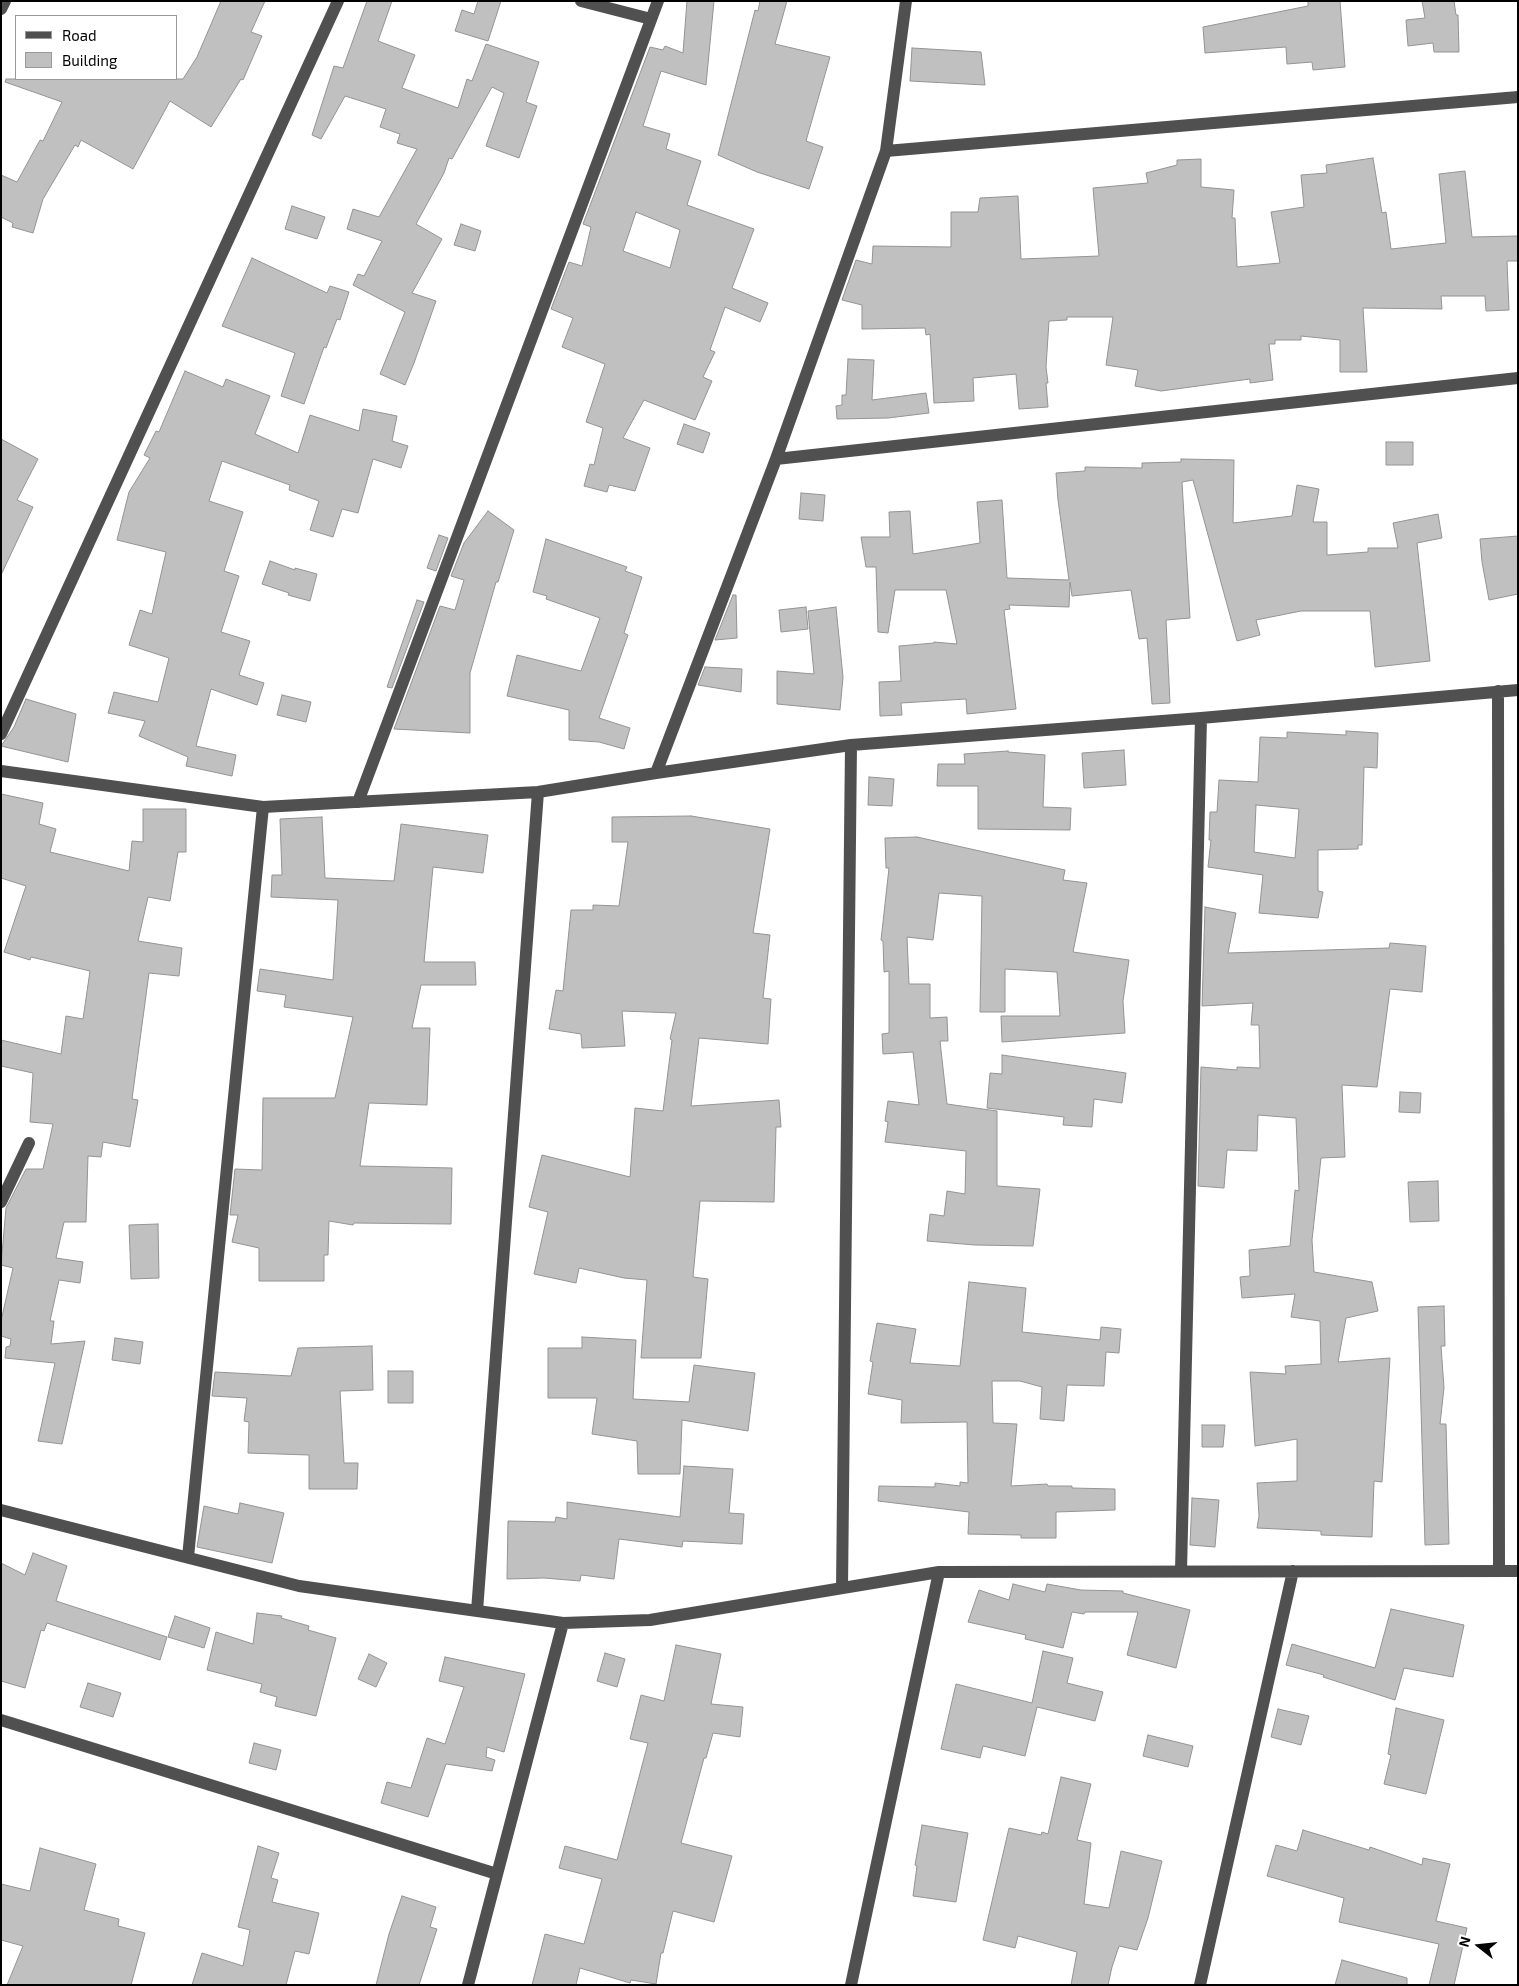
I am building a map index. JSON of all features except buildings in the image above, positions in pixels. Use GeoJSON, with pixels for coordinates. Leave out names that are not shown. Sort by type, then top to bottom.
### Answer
{"type":"FeatureCollection","features":[{"type":"Feature","properties":{"kind":"street"},"geometry":{"type":"LineString","coordinates":[[1,9],[5,1]]}},
{"type":"Feature","properties":{"kind":"street"},"geometry":{"type":"LineString","coordinates":[[1,734],[338,1]]}},
{"type":"Feature","properties":{"kind":"street"},"geometry":{"type":"LineString","coordinates":[[581,1],[651,19]]}},
{"type":"Feature","properties":{"kind":"street"},"geometry":{"type":"LineString","coordinates":[[358,802],[658,1]]}},
{"type":"Feature","properties":{"kind":"street"},"geometry":{"type":"LineString","coordinates":[[656,772],[776,459],[886,152],[906,1]]}},
{"type":"Feature","properties":{"kind":"street"},"geometry":{"type":"LineString","coordinates":[[886,152],[1518,97]]}},
{"type":"Feature","properties":{"kind":"street"},"geometry":{"type":"LineString","coordinates":[[776,459],[1518,378]]}},
{"type":"Feature","properties":{"kind":"street"},"geometry":{"type":"LineString","coordinates":[[1,771],[263,807],[358,802],[538,792],[656,772],[852,745],[1201,718],[1518,690]]}},
{"type":"Feature","properties":{"kind":"street"},"geometry":{"type":"LineString","coordinates":[[1498,691],[1499,1571]]}},
{"type":"Feature","properties":{"kind":"street"},"geometry":{"type":"LineString","coordinates":[[1181,1571],[1201,718]]}},
{"type":"Feature","properties":{"kind":"street"},"geometry":{"type":"LineString","coordinates":[[842,1588],[852,745]]}},
{"type":"Feature","properties":{"kind":"street"},"geometry":{"type":"LineString","coordinates":[[477,1611],[538,792]]}},
{"type":"Feature","properties":{"kind":"street"},"geometry":{"type":"LineString","coordinates":[[188,1557],[263,807]]}},
{"type":"Feature","properties":{"kind":"street"},"geometry":{"type":"LineString","coordinates":[[1,1202],[29,1143]]}},
{"type":"Feature","properties":{"kind":"street"},"geometry":{"type":"LineString","coordinates":[[1,1510],[299,1586],[563,1623],[650,1620],[939,1572],[1518,1571]]}},
{"type":"Feature","properties":{"kind":"street"},"geometry":{"type":"LineString","coordinates":[[1200,1985],[1293,1571]]}},
{"type":"Feature","properties":{"kind":"street"},"geometry":{"type":"LineString","coordinates":[[851,1985],[939,1572]]}},
{"type":"Feature","properties":{"kind":"street"},"geometry":{"type":"LineString","coordinates":[[468,1985],[563,1623]]}},
{"type":"Feature","properties":{"kind":"street"},"geometry":{"type":"LineString","coordinates":[[1,1720],[497,1874]]}}]}
